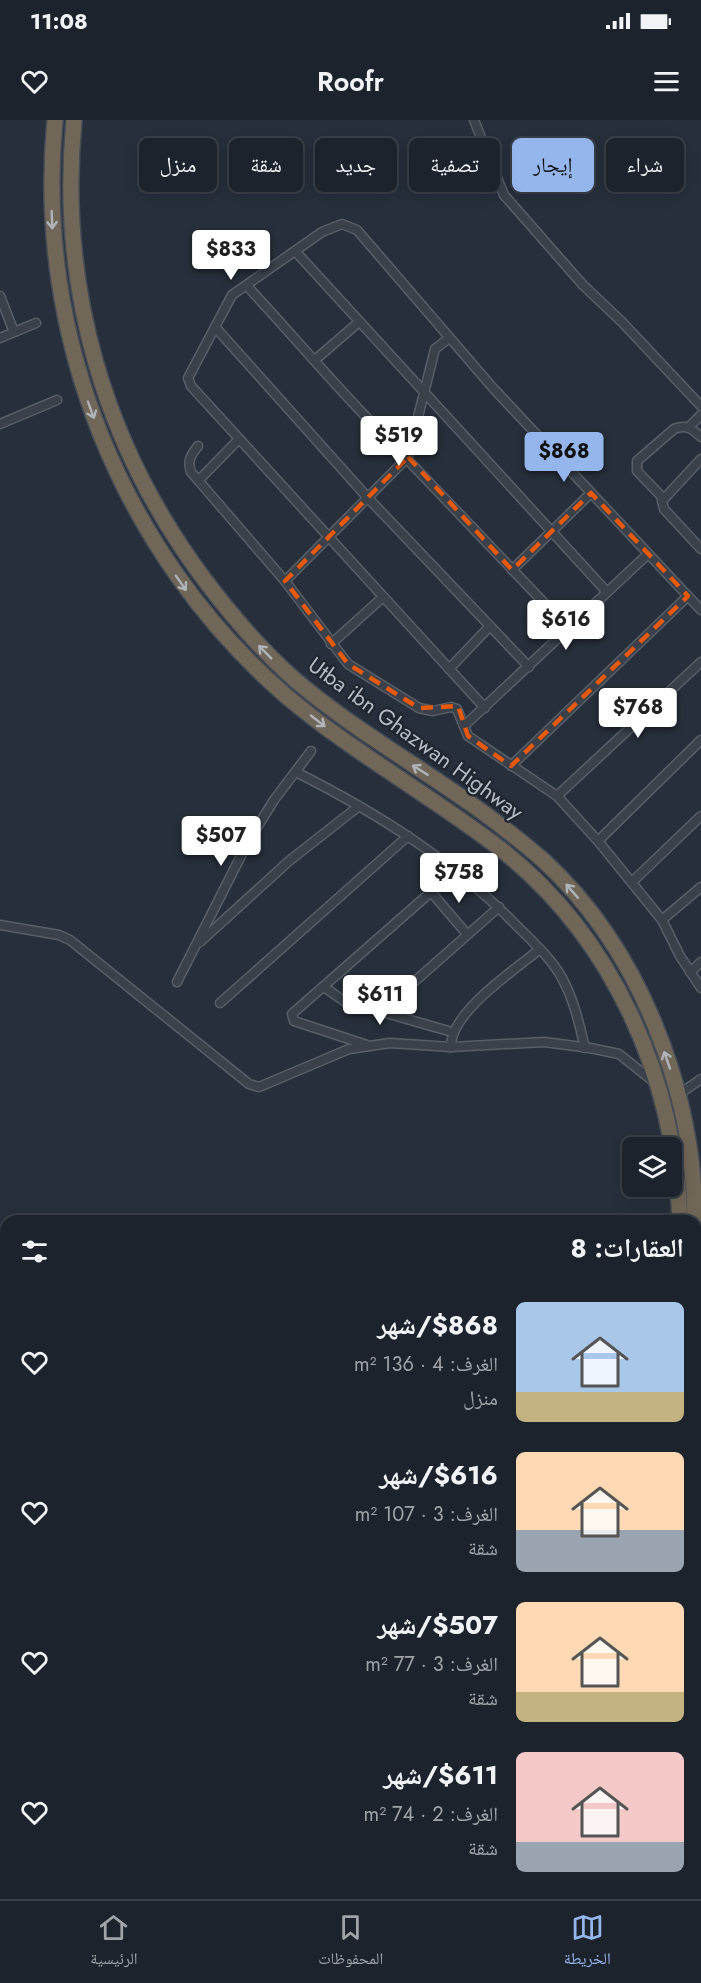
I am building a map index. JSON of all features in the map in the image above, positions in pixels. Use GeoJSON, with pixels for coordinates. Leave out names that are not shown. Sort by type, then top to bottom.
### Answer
{"type":"FeatureCollection","features":[{"type":"Feature","properties":{"kind":"highway","name":"Utba ibn Ghazwan Highway"},"geometry":{"type":"LineString","coordinates":[[55,120],[51,186],[52,234],[68,332],[87,398],[105,445],[129,497],[158,548],[213,624],[280,690],[335,735],[500,849],[554,899],[579,930],[610,976],[645,1047],[659,1086],[692,1158],[696,1215]]}},
{"type":"Feature","properties":{"kind":"highway","name":"Utba ibn Ghazwan Highway"},"geometry":{"type":"LineString","coordinates":[[74,120],[72,229],[82,318],[97,372],[116,425],[137,472],[166,524],[231,615],[291,676],[393,754],[450,789],[493,820],[544,861],[572,891],[604,932],[632,978],[660,1039],[678,1095],[675,1117],[680,1215]]}},
{"type":"Feature","properties":{"kind":"street"},"geometry":{"type":"LineString","coordinates":[[474,120],[504,195],[583,285],[622,322],[701,406]]}},
{"type":"Feature","properties":{"kind":"street"},"geometry":{"type":"LineString","coordinates":[[484,708],[191,386],[188,378],[232,295],[322,232],[342,224],[357,230],[449,338],[701,610]]}},
{"type":"Feature","properties":{"kind":"street"},"geometry":{"type":"LineString","coordinates":[[296,252],[607,592]]}},
{"type":"Feature","properties":{"kind":"street"},"geometry":{"type":"LineString","coordinates":[[247,286],[374,424],[408,457],[569,629]]}},
{"type":"Feature","properties":{"kind":"street"},"geometry":{"type":"LineString","coordinates":[[0,296],[14,332]]}},
{"type":"Feature","properties":{"kind":"street"},"geometry":{"type":"LineString","coordinates":[[316,359],[359,322]]}},
{"type":"Feature","properties":{"kind":"street"},"geometry":{"type":"LineString","coordinates":[[0,338],[36,323]]}},
{"type":"Feature","properties":{"kind":"street"},"geometry":{"type":"LineString","coordinates":[[214,327],[368,498],[529,667]]}},
{"type":"Feature","properties":{"kind":"street"},"geometry":{"type":"LineString","coordinates":[[285,581],[408,457],[435,349],[449,338]]}},
{"type":"Feature","properties":{"kind":"street"},"geometry":{"type":"LineString","coordinates":[[0,424],[57,400]]}},
{"type":"Feature","properties":{"kind":"street"},"geometry":{"type":"LineString","coordinates":[[701,415],[689,426],[674,429],[637,461],[637,471],[663,498],[664,509],[701,549]]}},
{"type":"Feature","properties":{"kind":"street"},"geometry":{"type":"LineString","coordinates":[[689,426],[701,437]]}},
{"type":"Feature","properties":{"kind":"street"},"geometry":{"type":"LineString","coordinates":[[199,480],[239,439]]}},
{"type":"Feature","properties":{"kind":"street"},"geometry":{"type":"LineString","coordinates":[[198,446],[190,456],[189,464],[199,480],[285,581],[348,664],[419,708],[433,711],[451,707],[457,709],[468,736],[557,796],[598,840],[662,920],[701,988]]}},
{"type":"Feature","properties":{"kind":"street"},"geometry":{"type":"LineString","coordinates":[[663,498],[701,459]]}},
{"type":"Feature","properties":{"kind":"street"},"geometry":{"type":"LineString","coordinates":[[512,570],[591,493]]}},
{"type":"Feature","properties":{"kind":"street"},"geometry":{"type":"LineString","coordinates":[[465,726],[648,554]]}},
{"type":"Feature","properties":{"kind":"street"},"geometry":{"type":"LineString","coordinates":[[511,766],[688,596]]}},
{"type":"Feature","properties":{"kind":"street"},"geometry":{"type":"LineString","coordinates":[[331,644],[383,597]]}},
{"type":"Feature","properties":{"kind":"street"},"geometry":{"type":"LineString","coordinates":[[449,669],[490,626]]}},
{"type":"Feature","properties":{"kind":"street"},"geometry":{"type":"LineString","coordinates":[[557,796],[701,662]]}},
{"type":"Feature","properties":{"kind":"street"},"geometry":{"type":"LineString","coordinates":[[598,840],[701,740]]}},
{"type":"Feature","properties":{"kind":"street"},"geometry":{"type":"LineString","coordinates":[[177,982],[248,842],[274,800],[311,751]]}},
{"type":"Feature","properties":{"kind":"street"},"geometry":{"type":"LineString","coordinates":[[296,772],[408,836],[456,870],[499,907],[540,949],[568,992],[585,1048]]}},
{"type":"Feature","properties":{"kind":"street"},"geometry":{"type":"LineString","coordinates":[[194,948],[289,861],[359,806]]}},
{"type":"Feature","properties":{"kind":"street"},"geometry":{"type":"LineString","coordinates":[[632,882],[701,816]]}},
{"type":"Feature","properties":{"kind":"street"},"geometry":{"type":"LineString","coordinates":[[220,1004],[408,836]]}},
{"type":"Feature","properties":{"kind":"street"},"geometry":{"type":"LineString","coordinates":[[368,1046],[294,1021],[292,1014],[456,870]]}},
{"type":"Feature","properties":{"kind":"street"},"geometry":{"type":"LineString","coordinates":[[662,920],[701,886]]}},
{"type":"Feature","properties":{"kind":"street"},"geometry":{"type":"LineString","coordinates":[[431,892],[466,933]]}},
{"type":"Feature","properties":{"kind":"street"},"geometry":{"type":"LineString","coordinates":[[380,1012],[466,933],[499,907]]}},
{"type":"Feature","properties":{"kind":"street"},"geometry":{"type":"LineString","coordinates":[[0,925],[59,935],[70,940],[249,1084],[259,1087],[331,1056],[368,1046],[390,1043],[451,1047],[544,1042],[619,1054],[659,1086]]}},
{"type":"Feature","properties":{"kind":"street"},"geometry":{"type":"LineString","coordinates":[[451,1047],[452,1032],[484,997],[540,949]]}},
{"type":"Feature","properties":{"kind":"street"},"geometry":{"type":"LineString","coordinates":[[690,972],[701,962]]}},
{"type":"Feature","properties":{"kind":"street"},"geometry":{"type":"LineString","coordinates":[[324,987],[344,1001],[452,1032]]}},
{"type":"Feature","properties":{"kind":"street"},"geometry":{"type":"LineString","coordinates":[[678,1095],[701,1079]]}},
{"type":"Feature","properties":{"kind":"highlighted area"},"geometry":{"type":"Polygon","coordinates":[[[408,457],[512,570],[591,493],[688,596],[511,766],[468,736],[458,706],[419,708],[348,664],[285,581],[408,457]]]}}]}
